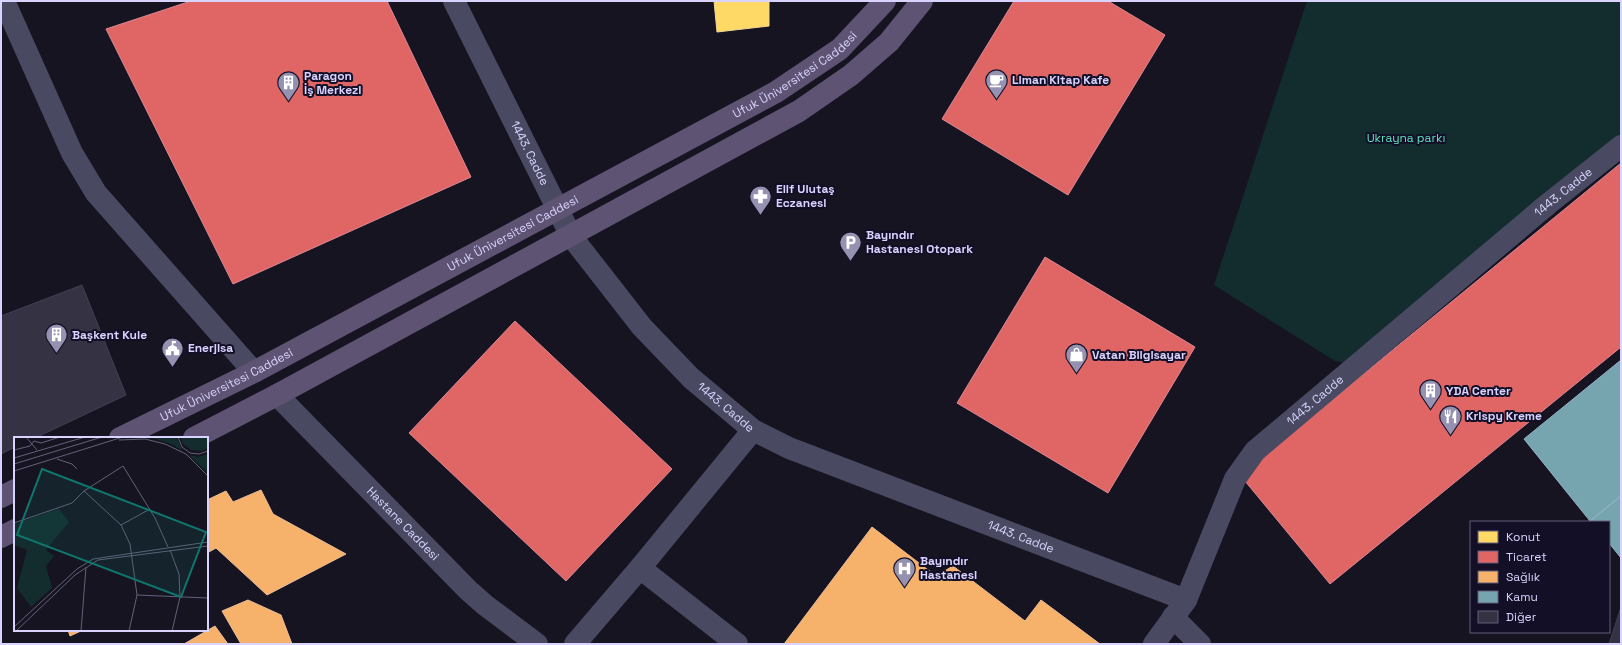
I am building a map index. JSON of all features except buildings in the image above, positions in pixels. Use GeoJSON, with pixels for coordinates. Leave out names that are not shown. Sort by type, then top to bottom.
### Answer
{"type":"FeatureCollection","features":[{"type":"Feature","properties":{"kind":"main road","name":"Ufuk Üniversitesi Caddesi"},"geometry":{"type":"LineString","coordinates":[[122,437],[254,372],[776,92],[840,49],[885,1]]}},
{"type":"Feature","properties":{"kind":"main road"},"geometry":{"type":"LineString","coordinates":[[196,437],[277,396],[799,111],[851,75],[889,42],[922,1]]}},
{"type":"Feature","properties":{"kind":"main road"},"geometry":{"type":"LineString","coordinates":[[254,372],[277,396]]}},
{"type":"Feature","properties":{"kind":"main road"},"geometry":{"type":"LineString","coordinates":[[1,497],[14,490]]}},
{"type":"Feature","properties":{"kind":"main road"},"geometry":{"type":"LineString","coordinates":[[1,537],[14,530]]}},
{"type":"Feature","properties":{"kind":"street"},"geometry":{"type":"LineString","coordinates":[[4,1],[72,153],[96,193],[254,372]]}},
{"type":"Feature","properties":{"kind":"street","name":"1443. Cadde"},"geometry":{"type":"LineString","coordinates":[[454,1],[571,236],[613,291],[647,332],[691,378],[753,430],[789,448],[1186,600],[1235,479],[1255,451],[1548,204],[1621,146]]}},
{"type":"Feature","properties":{"kind":"street","name":"Hastane Caddesi"},"geometry":{"type":"LineString","coordinates":[[277,396],[468,590],[537,644]]}},
{"type":"Feature","properties":{"kind":"street"},"geometry":{"type":"LineString","coordinates":[[575,644],[640,568],[753,430]]}},
{"type":"Feature","properties":{"kind":"street"},"geometry":{"type":"LineString","coordinates":[[640,568],[737,644]]}},
{"type":"Feature","properties":{"kind":"street"},"geometry":{"type":"LineString","coordinates":[[1154,644],[1186,600]]}},
{"type":"Feature","properties":{"kind":"street"},"geometry":{"type":"LineString","coordinates":[[1173,617],[1200,644]]}},
{"type":"Feature","properties":{"kind":"green space","name":"Ukrayna parkı"},"geometry":{"type":"Polygon","coordinates":[[[1307,1],[1621,1],[1621,138],[1344,363],[1335,361],[1214,285],[1307,1]]]}},
{"type":"Feature","properties":{"kind":"place","name":"Liman Kitap Kafe"},"geometry":{"type":"Point","coordinates":[997,100]}},
{"type":"Feature","properties":{"kind":"place","name":"Paragon İş Merkezi"},"geometry":{"type":"Point","coordinates":[289,102]}},
{"type":"Feature","properties":{"kind":"place","name":"Elif Ulutaş Eczanesi"},"geometry":{"type":"Point","coordinates":[760,216]}},
{"type":"Feature","properties":{"kind":"place","name":"Bayındır Hastanesi Otopark"},"geometry":{"type":"Point","coordinates":[851,262]}},
{"type":"Feature","properties":{"kind":"place","name":"Başkent Kule"},"geometry":{"type":"Point","coordinates":[56,354]}},
{"type":"Feature","properties":{"kind":"place","name":"Enerjisa"},"geometry":{"type":"Point","coordinates":[172,368]}},
{"type":"Feature","properties":{"kind":"place","name":"Vatan Bilgisayar"},"geometry":{"type":"Point","coordinates":[1076,374]}},
{"type":"Feature","properties":{"kind":"place","name":"YDA Center"},"geometry":{"type":"Point","coordinates":[1431,410]}},
{"type":"Feature","properties":{"kind":"place","name":"Krispy Kreme"},"geometry":{"type":"Point","coordinates":[1451,436]}},
{"type":"Feature","properties":{"kind":"place","name":"Bayındır Hastanesi"},"geometry":{"type":"Point","coordinates":[904,588]}}]}
